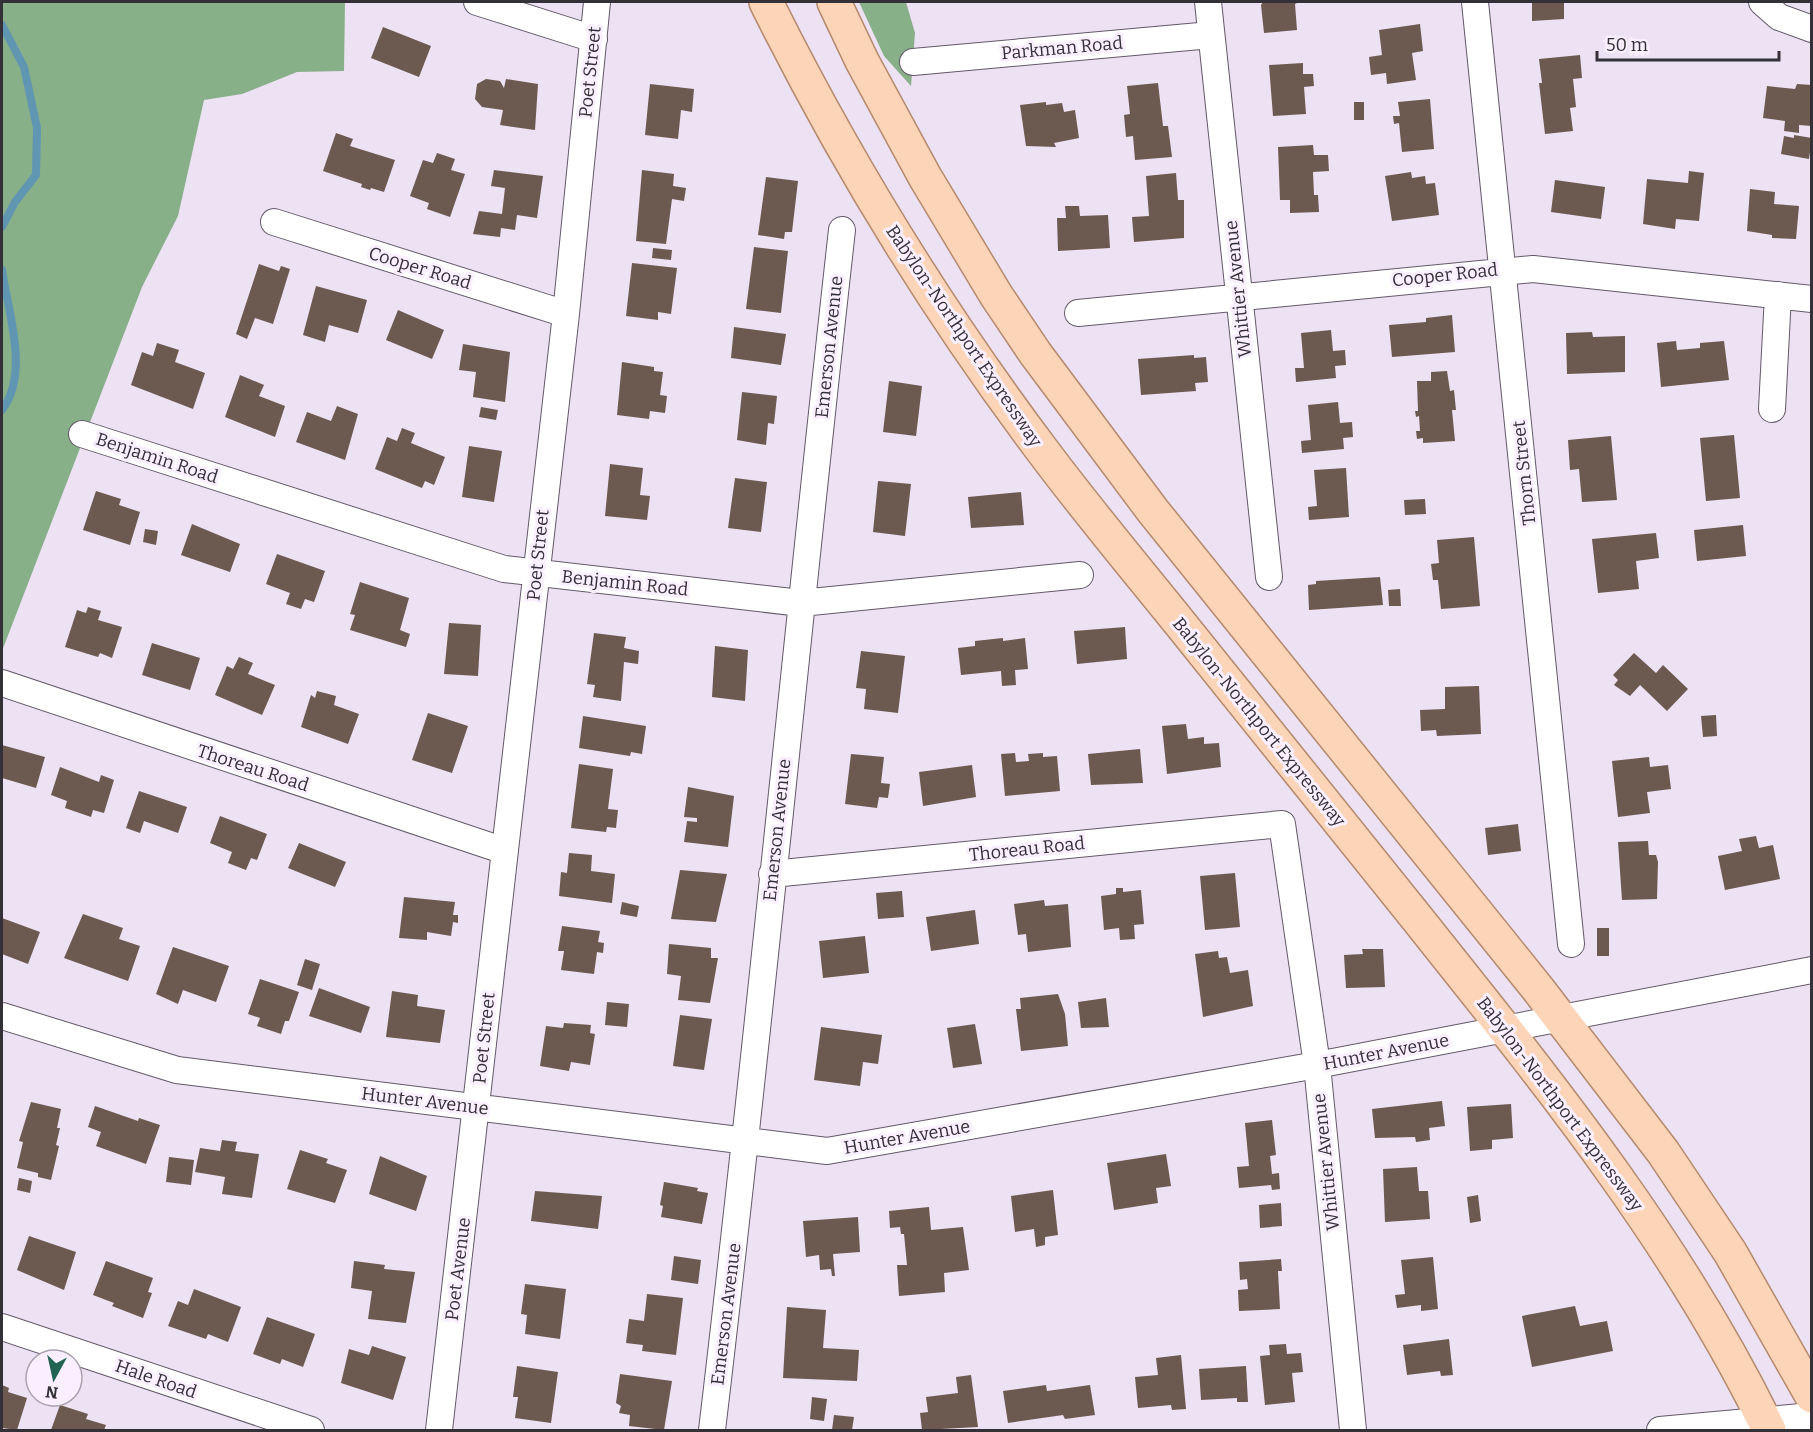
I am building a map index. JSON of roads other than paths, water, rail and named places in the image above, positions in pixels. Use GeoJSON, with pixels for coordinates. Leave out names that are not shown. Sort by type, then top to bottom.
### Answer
{"type":"FeatureCollection","features":[{"type":"Feature","properties":{"kind":"main road","name":"Babylon-Northport Expressway"},"geometry":{"type":"LineString","coordinates":[[766,2],[822,112],[856,170],[926,283],[1001,394],[1088,509],[1561,1100],[1634,1200],[1730,1354],[1767,1426]]}},
{"type":"Feature","properties":{"kind":"main road"},"geometry":{"type":"LineString","coordinates":[[834,2],[862,61],[920,167],[996,295],[1035,353],[1146,502],[1592,1058],[1702,1209],[1760,1301],[1812,1396]]}},
{"type":"Feature","properties":{"kind":"street"},"geometry":{"type":"LineString","coordinates":[[477,2],[594,39]]}},
{"type":"Feature","properties":{"kind":"street","name":"Poet Street"},"geometry":{"type":"LineString","coordinates":[[477,1108],[566,314],[597,2]]}},
{"type":"Feature","properties":{"kind":"street","name":"Whittier Avenue"},"geometry":{"type":"LineString","coordinates":[[1208,2],[1269,577]]}},
{"type":"Feature","properties":{"kind":"street","name":"Thorn Street"},"geometry":{"type":"LineString","coordinates":[[1475,2],[1571,944]]}},
{"type":"Feature","properties":{"kind":"street"},"geometry":{"type":"LineString","coordinates":[[1771,9],[1812,29]]}},
{"type":"Feature","properties":{"kind":"street","name":"Parkman Road"},"geometry":{"type":"LineString","coordinates":[[913,62],[1211,35]]}},
{"type":"Feature","properties":{"kind":"street","name":"Cooper Road"},"geometry":{"type":"LineString","coordinates":[[274,222],[566,314]]}},
{"type":"Feature","properties":{"kind":"street","name":"Emerson Avenue"},"geometry":{"type":"LineString","coordinates":[[712,1431],[747,1142],[772,874],[842,230]]}},
{"type":"Feature","properties":{"kind":"street","name":"Cooper Road"},"geometry":{"type":"LineString","coordinates":[[1078,313],[1504,269],[1533,269],[1812,299]]}},
{"type":"Feature","properties":{"kind":"street"},"geometry":{"type":"LineString","coordinates":[[1772,409],[1778,295]]}},
{"type":"Feature","properties":{"kind":"street","name":"Benjamin Road"},"geometry":{"type":"LineString","coordinates":[[82,434],[504,569],[801,603],[1080,575]]}},
{"type":"Feature","properties":{"kind":"street","name":"Thoreau Road"},"geometry":{"type":"LineString","coordinates":[[2,683],[506,851]]}},
{"type":"Feature","properties":{"kind":"street","name":"Whittier Avenue"},"geometry":{"type":"LineString","coordinates":[[1282,824],[1317,1065],[1353,1431]]}},
{"type":"Feature","properties":{"kind":"street","name":"Thoreau Road"},"geometry":{"type":"LineString","coordinates":[[772,874],[1282,824]]}},
{"type":"Feature","properties":{"kind":"street","name":"Hunter Avenue"},"geometry":{"type":"LineString","coordinates":[[2,1016],[177,1070],[826,1151],[1317,1065],[1812,970]]}},
{"type":"Feature","properties":{"kind":"street","name":"Poet Avenue"},"geometry":{"type":"LineString","coordinates":[[439,1431],[477,1108]]}},
{"type":"Feature","properties":{"kind":"street","name":"Hale Road"},"geometry":{"type":"LineString","coordinates":[[2,1327],[311,1431]]}},
{"type":"Feature","properties":{"kind":"street"},"geometry":{"type":"LineString","coordinates":[[1660,1431],[1767,1426],[1812,1416]]}},
{"type":"Feature","properties":{"kind":"waterway"},"geometry":{"type":"LineString","coordinates":[[2,25],[24,67],[37,128],[36,175],[15,202],[2,227]]}},
{"type":"Feature","properties":{"kind":"waterway"},"geometry":{"type":"LineString","coordinates":[[2,270],[15,342],[16,361],[15,378],[2,410]]}}]}
